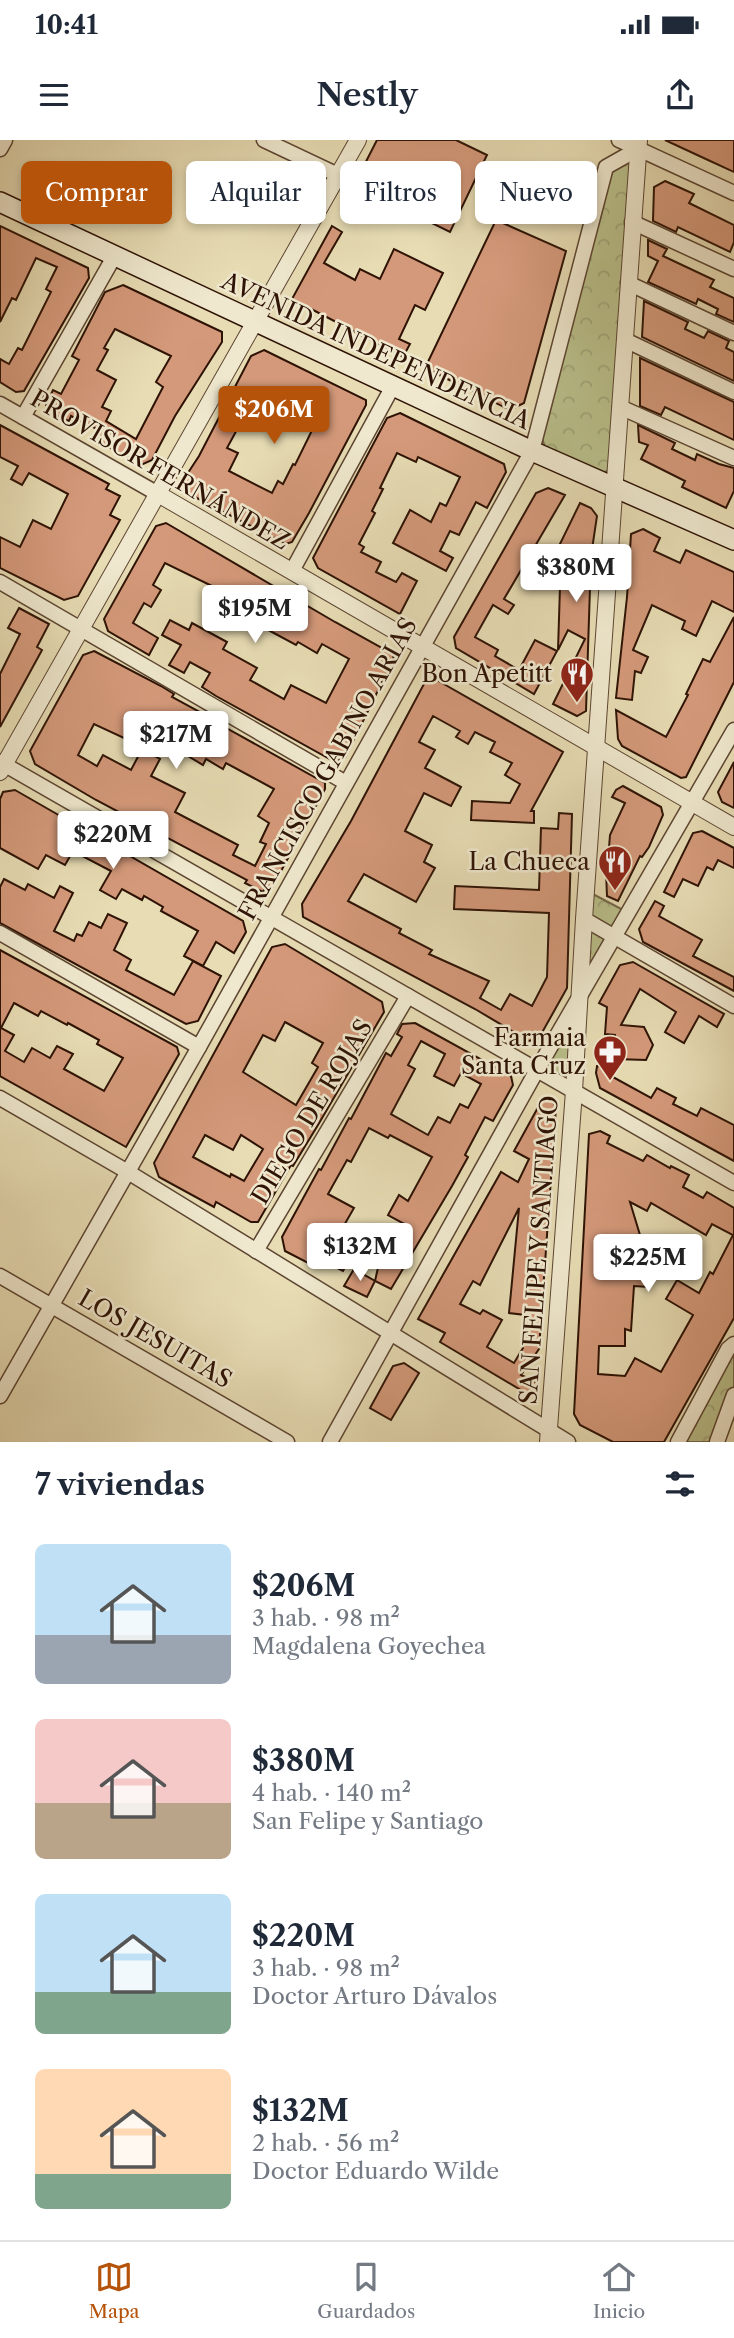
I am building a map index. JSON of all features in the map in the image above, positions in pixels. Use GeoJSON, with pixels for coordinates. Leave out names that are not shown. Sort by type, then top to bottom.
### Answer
{"type":"FeatureCollection","features":[{"type":"Feature","properties":{"kind":"main road","name":"AVENIDA INDEPENDENCIA"},"geometry":{"type":"LineString","coordinates":[[0,202],[532,451],[734,540]]}},
{"type":"Feature","properties":{"kind":"street"},"geometry":{"type":"LineString","coordinates":[[0,149],[5,140]]}},
{"type":"Feature","properties":{"kind":"street"},"geometry":{"type":"LineString","coordinates":[[264,140],[338,175]]}},
{"type":"Feature","properties":{"kind":"street"},"geometry":{"type":"LineString","coordinates":[[358,140],[1,766],[271,917],[734,1183]]}},
{"type":"Feature","properties":{"kind":"street"},"geometry":{"type":"LineString","coordinates":[[619,140],[638,145],[734,193]]}},
{"type":"Feature","properties":{"kind":"street","name":"SAN FELIPE Y SANTIAGO"},"geometry":{"type":"LineString","coordinates":[[548,1436],[638,145]]}},
{"type":"Feature","properties":{"kind":"street","name":"FRANCISCO GABINO ARIAS"},"geometry":{"type":"LineString","coordinates":[[0,1396],[199,1047],[532,451],[606,167],[638,145]]}},
{"type":"Feature","properties":{"kind":"street"},"geometry":{"type":"LineString","coordinates":[[632,222],[734,269]]}},
{"type":"Feature","properties":{"kind":"street"},"geometry":{"type":"LineString","coordinates":[[23,417],[115,255]]}},
{"type":"Feature","properties":{"kind":"street"},"geometry":{"type":"LineString","coordinates":[[628,283],[734,333]]}},
{"type":"Feature","properties":{"kind":"street"},"geometry":{"type":"LineString","coordinates":[[625,340],[734,392]]}},
{"type":"Feature","properties":{"kind":"street"},"geometry":{"type":"LineString","coordinates":[[292,571],[393,386]]}},
{"type":"Feature","properties":{"kind":"street","name":"PROVISOR FERNÁNDEZ"},"geometry":{"type":"LineString","coordinates":[[0,404],[734,827]]}},
{"type":"Feature","properties":{"kind":"street"},"geometry":{"type":"LineString","coordinates":[[620,407],[734,458]]}},
{"type":"Feature","properties":{"kind":"street"},"geometry":{"type":"LineString","coordinates":[[0,582],[346,783]]}},
{"type":"Feature","properties":{"kind":"street"},"geometry":{"type":"LineString","coordinates":[[330,1442],[580,994],[734,730]]}},
{"type":"Feature","properties":{"kind":"street"},"geometry":{"type":"LineString","coordinates":[[584,919],[734,1006]]}},
{"type":"Feature","properties":{"kind":"street"},"geometry":{"type":"LineString","coordinates":[[0,933],[199,1047]]}},
{"type":"Feature","properties":{"kind":"street","name":"DIEGO DE ROJAS"},"geometry":{"type":"LineString","coordinates":[[256,1251],[408,996]]}},
{"type":"Feature","properties":{"kind":"street"},"geometry":{"type":"LineString","coordinates":[[0,1098],[128,1172],[391,1332],[548,1436],[568,1442]]}},
{"type":"Feature","properties":{"kind":"street","name":"LOS JESUITAS"},"geometry":{"type":"LineString","coordinates":[[0,1276],[288,1442]]}},
{"type":"Feature","properties":{"kind":"street"},"geometry":{"type":"LineString","coordinates":[[678,1442],[734,1343]]}},
{"type":"Feature","properties":{"kind":"street"},"geometry":{"type":"LineString","coordinates":[[717,1442],[734,1395]]}},
{"type":"Feature","properties":{"kind":"green space"},"geometry":{"type":"Polygon","coordinates":[[[632,157],[610,468],[602,475],[546,449],[541,436],[610,172],[632,157]]]}},
{"type":"Feature","properties":{"kind":"green space"},"geometry":{"type":"Polygon","coordinates":[[[589,892],[625,911],[583,985],[589,892]]]}},
{"type":"Feature","properties":{"kind":"green space"},"geometry":{"type":"Polygon","coordinates":[[[577,1003],[573,1088],[539,1069],[577,1003]]]}},
{"type":"Feature","properties":{"kind":"green space"},"geometry":{"type":"Polygon","coordinates":[[[734,1345],[734,1389],[714,1442],[680,1442],[734,1345]]]}},
{"type":"Feature","properties":{"kind":"building"},"geometry":{"type":"Polygon","coordinates":[[[377,140],[456,140],[487,155],[484,161],[475,161],[475,180],[461,209],[461,161],[366,161],[377,140]]]}},
{"type":"Feature","properties":{"kind":"building"},"geometry":{"type":"Polygon","coordinates":[[[665,140],[734,140],[734,172],[708,160],[665,140]]]}},
{"type":"Feature","properties":{"kind":"building"},"geometry":{"type":"Polygon","coordinates":[[[665,181],[694,194],[689,203],[734,225],[734,242],[730,252],[678,227],[676,232],[653,221],[654,187],[665,181]]]}},
{"type":"Feature","properties":{"kind":"building"},"geometry":{"type":"Polygon","coordinates":[[[434,224],[454,224],[450,232],[434,224]]]}},
{"type":"Feature","properties":{"kind":"building"},"geometry":{"type":"Polygon","coordinates":[[[494,224],[505,224],[566,251],[524,403],[510,410],[425,368],[494,224]]]}},
{"type":"Feature","properties":{"kind":"building"},"geometry":{"type":"Polygon","coordinates":[[[0,226],[88,268],[89,278],[24,391],[16,392],[0,382],[0,359],[9,364],[18,348],[22,350],[51,292],[46,289],[57,267],[36,258],[16,300],[12,298],[0,322],[0,226]]]}},
{"type":"Feature","properties":{"kind":"building"},"geometry":{"type":"Polygon","coordinates":[[[332,226],[342,232],[324,263],[355,280],[360,269],[380,279],[394,249],[443,273],[425,310],[415,305],[399,339],[410,344],[403,357],[292,299],[332,226]]]}},
{"type":"Feature","properties":{"kind":"building"},"geometry":{"type":"Polygon","coordinates":[[[648,240],[667,249],[663,256],[714,280],[710,287],[734,298],[734,322],[716,314],[718,309],[698,299],[696,304],[648,282],[658,261],[648,256],[648,240]]]}},
{"type":"Feature","properties":{"kind":"building"},"geometry":{"type":"Polygon","coordinates":[[[123,285],[222,332],[222,342],[175,416],[152,460],[141,465],[96,440],[101,431],[71,416],[69,421],[51,413],[46,405],[53,390],[61,394],[79,360],[72,356],[105,292],[123,285]],[[115,329],[104,348],[108,350],[97,370],[116,380],[102,407],[111,411],[106,421],[136,439],[163,387],[156,382],[171,356],[115,329]]]}},
{"type":"Feature","properties":{"kind":"building"},"geometry":{"type":"Polygon","coordinates":[[[644,301],[688,322],[685,329],[704,338],[708,331],[729,341],[726,348],[734,352],[734,381],[642,337],[644,301]]]}},
{"type":"Feature","properties":{"kind":"building"},"geometry":{"type":"Polygon","coordinates":[[[264,350],[366,400],[366,405],[309,513],[292,542],[286,544],[187,493],[182,482],[199,456],[251,356],[264,350]],[[268,388],[253,416],[246,413],[227,448],[238,453],[229,471],[272,493],[278,481],[283,484],[293,464],[295,465],[323,408],[285,390],[282,395],[268,388]]]}},
{"type":"Feature","properties":{"kind":"building"},"geometry":{"type":"Polygon","coordinates":[[[640,358],[734,402],[734,440],[665,407],[661,415],[640,406],[640,358]]]}},
{"type":"Feature","properties":{"kind":"building"},"geometry":{"type":"Polygon","coordinates":[[[400,413],[504,464],[506,472],[487,508],[476,502],[459,535],[450,531],[440,551],[453,558],[446,571],[393,543],[410,510],[431,522],[440,503],[446,506],[460,477],[418,457],[416,462],[397,453],[380,488],[383,489],[372,511],[375,513],[359,544],[364,547],[361,552],[381,562],[376,572],[396,582],[402,573],[417,581],[400,614],[318,568],[313,558],[387,418],[400,413]]]}},
{"type":"Feature","properties":{"kind":"building"},"geometry":{"type":"Polygon","coordinates":[[[0,425],[109,484],[106,489],[120,496],[110,515],[120,520],[78,596],[64,600],[0,568],[0,537],[20,547],[33,520],[51,529],[68,494],[29,473],[22,485],[11,479],[18,466],[0,457],[0,425]]]}},
{"type":"Feature","properties":{"kind":"building"},"geometry":{"type":"Polygon","coordinates":[[[638,425],[675,443],[672,449],[695,460],[697,454],[734,468],[734,491],[726,508],[682,487],[685,481],[641,459],[648,445],[639,442],[638,425]]]}},
{"type":"Feature","properties":{"kind":"building"},"geometry":{"type":"Polygon","coordinates":[[[548,488],[565,495],[504,599],[514,605],[508,614],[493,605],[475,637],[498,650],[495,656],[519,670],[535,640],[557,651],[534,694],[456,648],[454,637],[536,493],[548,488]]]}},
{"type":"Feature","properties":{"kind":"building"},"geometry":{"type":"Polygon","coordinates":[[[580,503],[591,508],[597,516],[591,556],[586,711],[577,716],[553,704],[585,639],[568,630],[558,650],[561,555],[558,548],[580,503]]]}},
{"type":"Feature","properties":{"kind":"building"},"geometry":{"type":"Polygon","coordinates":[[[166,523],[393,654],[394,664],[388,675],[386,674],[345,758],[335,762],[216,696],[202,687],[210,673],[190,662],[184,673],[169,665],[181,645],[162,635],[170,620],[189,630],[192,623],[227,642],[223,649],[257,668],[250,680],[284,699],[291,685],[326,703],[349,659],[322,644],[317,653],[259,625],[267,611],[235,593],[231,600],[211,588],[212,586],[165,563],[153,585],[161,590],[151,607],[144,603],[133,623],[158,638],[149,655],[108,631],[104,619],[156,526],[166,523]]]}},
{"type":"Feature","properties":{"kind":"building"},"geometry":{"type":"Polygon","coordinates":[[[643,529],[660,538],[654,551],[680,563],[686,550],[734,572],[734,612],[712,601],[696,636],[682,629],[685,621],[652,605],[633,650],[648,657],[641,673],[635,671],[632,700],[616,698],[631,534],[643,529]]]}},
{"type":"Feature","properties":{"kind":"building"},"geometry":{"type":"Polygon","coordinates":[[[19,608],[49,624],[37,647],[42,650],[0,727],[0,674],[20,634],[8,628],[19,608]]]}},
{"type":"Feature","properties":{"kind":"building"},"geometry":{"type":"Polygon","coordinates":[[[734,617],[734,682],[686,777],[681,778],[622,746],[618,739],[616,710],[666,737],[703,659],[710,662],[734,617]]]}},
{"type":"Feature","properties":{"kind":"building"},"geometry":{"type":"Polygon","coordinates":[[[94,651],[161,686],[174,694],[172,697],[223,722],[221,725],[325,783],[325,789],[272,888],[266,886],[263,892],[245,883],[247,880],[96,800],[35,764],[30,751],[83,655],[94,651]],[[138,716],[126,739],[94,724],[78,755],[97,766],[103,755],[131,770],[142,749],[160,759],[151,776],[185,793],[175,812],[238,845],[233,855],[255,866],[266,844],[260,842],[269,823],[258,816],[274,789],[226,763],[223,769],[206,759],[203,765],[166,743],[172,733],[138,716]]]}},
{"type":"Feature","properties":{"kind":"building"},"geometry":{"type":"Polygon","coordinates":[[[435,679],[563,752],[531,811],[534,811],[534,823],[471,820],[472,801],[510,803],[520,784],[505,775],[512,763],[490,752],[495,742],[475,732],[468,744],[456,737],[460,731],[433,716],[419,742],[435,750],[425,768],[461,787],[451,806],[424,793],[405,831],[432,845],[424,862],[435,868],[416,902],[364,874],[348,901],[401,929],[399,933],[432,950],[429,954],[489,981],[480,998],[501,1010],[510,994],[532,1006],[547,977],[549,913],[454,909],[455,886],[539,890],[541,828],[558,829],[559,813],[572,814],[567,988],[539,1038],[529,1041],[303,917],[302,904],[351,821],[425,682],[435,679]]]}},
{"type":"Feature","properties":{"kind":"building"},"geometry":{"type":"Polygon","coordinates":[[[734,762],[734,808],[722,802],[718,792],[734,762]]]}},
{"type":"Feature","properties":{"kind":"building"},"geometry":{"type":"Polygon","coordinates":[[[623,786],[661,807],[663,815],[649,847],[642,857],[640,856],[618,901],[607,896],[606,872],[615,851],[609,848],[610,835],[625,803],[612,797],[616,790],[623,786]]]}},
{"type":"Feature","properties":{"kind":"building"},"geometry":{"type":"Polygon","coordinates":[[[15,790],[243,921],[246,932],[234,953],[216,942],[203,966],[184,956],[198,931],[161,911],[163,907],[144,896],[142,900],[122,889],[116,899],[100,890],[111,871],[73,851],[65,865],[46,855],[38,869],[0,848],[0,799],[3,792],[15,790]]]}},
{"type":"Feature","properties":{"kind":"building"},"geometry":{"type":"Polygon","coordinates":[[[702,831],[734,848],[734,868],[718,860],[713,870],[707,867],[698,886],[683,879],[674,897],[664,892],[693,833],[702,831]]]}},
{"type":"Feature","properties":{"kind":"building"},"geometry":{"type":"Polygon","coordinates":[[[4,879],[25,890],[28,884],[54,898],[60,886],[73,893],[54,931],[74,941],[77,934],[82,936],[89,922],[101,928],[108,914],[127,923],[114,950],[131,960],[126,970],[174,995],[193,961],[221,976],[198,1021],[186,1024],[0,923],[0,887],[4,879]]]}},
{"type":"Feature","properties":{"kind":"building"},"geometry":{"type":"Polygon","coordinates":[[[655,901],[664,906],[659,916],[702,940],[693,956],[734,977],[734,991],[643,942],[639,929],[655,901]]]}},
{"type":"Feature","properties":{"kind":"building"},"geometry":{"type":"Polygon","coordinates":[[[285,944],[382,1002],[384,1012],[258,1222],[251,1222],[216,1202],[214,1207],[159,1177],[154,1163],[272,947],[285,944]],[[285,1022],[275,1041],[263,1035],[243,1072],[296,1105],[318,1067],[312,1063],[323,1043],[285,1022]],[[205,1135],[193,1157],[230,1177],[231,1174],[244,1181],[263,1149],[241,1135],[233,1150],[205,1135]]]}},
{"type":"Feature","properties":{"kind":"building"},"geometry":{"type":"Polygon","coordinates":[[[0,950],[177,1047],[179,1054],[126,1147],[0,1076],[0,950]],[[14,1003],[1,1028],[14,1035],[5,1051],[24,1062],[32,1048],[50,1058],[57,1046],[73,1054],[64,1069],[104,1091],[123,1058],[97,1044],[99,1040],[68,1023],[67,1025],[41,1011],[38,1016],[14,1003]]]}},
{"type":"Feature","properties":{"kind":"building"},"geometry":{"type":"Polygon","coordinates":[[[633,962],[724,1014],[717,1027],[699,1016],[684,1043],[665,1032],[676,1012],[640,989],[621,1025],[644,1027],[653,1045],[646,1060],[615,1059],[615,1035],[605,1034],[607,1007],[599,1003],[620,965],[633,962]]]}},
{"type":"Feature","properties":{"kind":"building"},"geometry":{"type":"Polygon","coordinates":[[[415,1023],[511,1076],[513,1085],[493,1121],[485,1117],[465,1155],[468,1157],[391,1289],[375,1281],[381,1254],[388,1258],[406,1225],[388,1215],[399,1195],[408,1201],[432,1157],[390,1135],[388,1138],[369,1128],[351,1162],[347,1160],[328,1194],[354,1208],[335,1241],[354,1251],[343,1271],[316,1257],[312,1265],[285,1251],[282,1237],[386,1053],[391,1056],[402,1037],[397,1034],[402,1024],[415,1023]],[[421,1041],[408,1065],[415,1069],[391,1114],[428,1135],[438,1117],[450,1123],[460,1104],[468,1108],[481,1084],[461,1073],[454,1086],[434,1076],[445,1054],[421,1041]]]}},
{"type":"Feature","properties":{"kind":"building"},"geometry":{"type":"Polygon","coordinates":[[[597,1066],[615,1068],[611,1076],[651,1098],[657,1088],[676,1098],[673,1104],[697,1116],[701,1108],[734,1125],[734,1161],[600,1088],[597,1066]]]}},
{"type":"Feature","properties":{"kind":"building"},"geometry":{"type":"Polygon","coordinates":[[[551,1100],[556,1107],[539,1349],[521,1375],[538,1383],[537,1390],[531,1396],[440,1342],[445,1333],[418,1319],[501,1172],[518,1182],[529,1159],[514,1151],[541,1102],[551,1100]],[[519,1208],[480,1285],[473,1281],[460,1304],[480,1314],[483,1310],[502,1320],[487,1347],[514,1363],[523,1348],[525,1315],[509,1313],[519,1208]]]}},
{"type":"Feature","properties":{"kind":"building"},"geometry":{"type":"Polygon","coordinates":[[[600,1131],[610,1136],[607,1143],[643,1161],[647,1155],[689,1175],[683,1187],[703,1198],[707,1192],[734,1208],[734,1318],[664,1442],[613,1442],[580,1425],[574,1414],[589,1134],[600,1131]],[[630,1202],[643,1245],[618,1243],[616,1273],[650,1274],[649,1287],[634,1286],[631,1331],[625,1329],[625,1346],[599,1346],[598,1374],[625,1376],[635,1358],[661,1372],[693,1315],[666,1299],[677,1280],[699,1293],[710,1272],[713,1274],[733,1235],[712,1224],[706,1235],[651,1203],[647,1211],[630,1202]]]}},
{"type":"Feature","properties":{"kind":"building"},"geometry":{"type":"Polygon","coordinates":[[[354,1269],[375,1281],[367,1297],[344,1286],[354,1269]]]}},
{"type":"Feature","properties":{"kind":"building"},"geometry":{"type":"Polygon","coordinates":[[[404,1363],[419,1373],[391,1420],[370,1408],[393,1366],[404,1363]]]}},
{"type":"Feature","properties":{"kind":"place","name":"Bon Apetitt"},"geometry":{"type":"Point","coordinates":[577,704]}},
{"type":"Feature","properties":{"kind":"place","name":"La Chueca"},"geometry":{"type":"Point","coordinates":[615,892]}},
{"type":"Feature","properties":{"kind":"place","name":"Farmaia Santa Cruz"},"geometry":{"type":"Point","coordinates":[610,1082]}}]}
